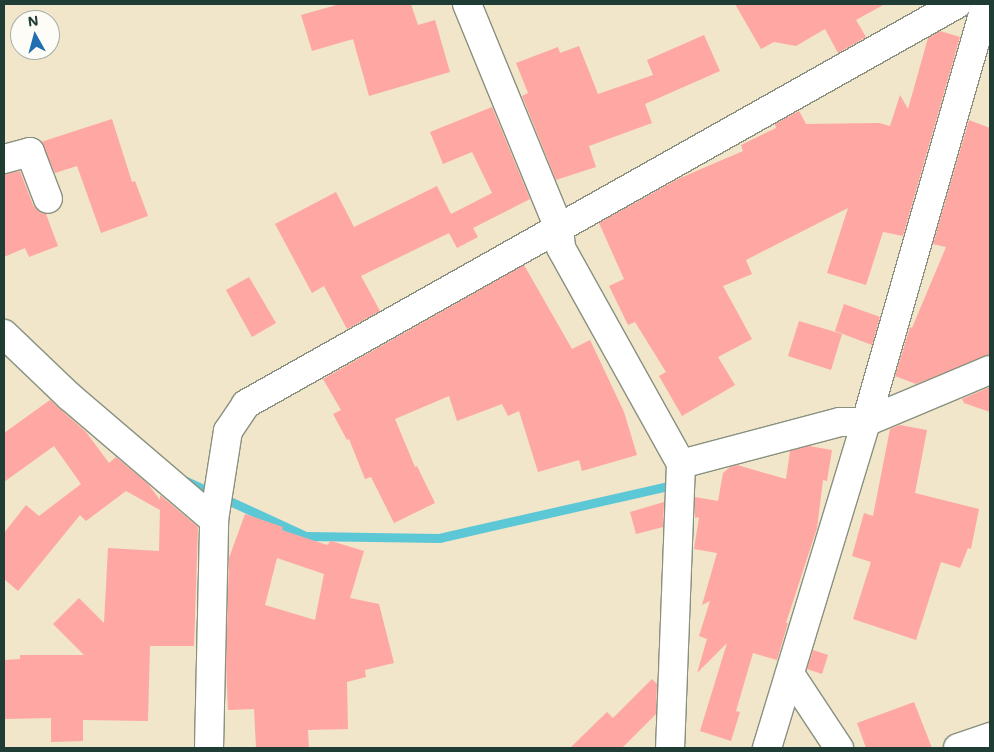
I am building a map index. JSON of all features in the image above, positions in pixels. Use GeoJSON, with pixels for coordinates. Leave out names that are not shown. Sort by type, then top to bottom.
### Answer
{"type":"FeatureCollection","features":[{"type":"Feature","properties":{"kind":"street"},"geometry":{"type":"LineString","coordinates":[[467,4],[559,228],[561,248],[681,464],[670,748]]}},
{"type":"Feature","properties":{"kind":"street"},"geometry":{"type":"LineString","coordinates":[[209,748],[214,520],[228,431],[246,404],[957,4]]}},
{"type":"Feature","properties":{"kind":"street"},"geometry":{"type":"LineString","coordinates":[[767,748],[866,422],[986,4]]}},
{"type":"Feature","properties":{"kind":"street"},"geometry":{"type":"LineString","coordinates":[[4,159],[30,152],[48,199]]}},
{"type":"Feature","properties":{"kind":"street"},"geometry":{"type":"LineString","coordinates":[[4,334],[70,397],[214,520]]}},
{"type":"Feature","properties":{"kind":"street"},"geometry":{"type":"LineString","coordinates":[[681,464],[840,422],[866,422],[990,370]]}},
{"type":"Feature","properties":{"kind":"street"},"geometry":{"type":"LineString","coordinates":[[790,674],[839,748]]}},
{"type":"Feature","properties":{"kind":"street"},"geometry":{"type":"LineString","coordinates":[[958,748],[990,737]]}},
{"type":"Feature","properties":{"kind":"building"},"geometry":{"type":"Polygon","coordinates":[[[340,4],[411,4],[418,25],[435,20],[450,72],[369,96],[353,39],[312,51],[301,15],[340,4]]]}},
{"type":"Feature","properties":{"kind":"building"},"geometry":{"type":"Polygon","coordinates":[[[735,4],[885,4],[856,20],[866,37],[838,53],[825,29],[796,46],[774,42],[761,49],[735,4]]]}},
{"type":"Feature","properties":{"kind":"building"},"geometry":{"type":"Polygon","coordinates":[[[940,31],[960,37],[903,236],[883,232],[866,285],[827,273],[848,208],[746,260],[752,274],[723,286],[752,339],[718,357],[735,385],[682,416],[659,376],[666,372],[635,322],[628,325],[609,286],[624,279],[599,223],[678,179],[743,151],[741,145],[776,128],[775,124],[799,111],[806,124],[879,123],[890,126],[900,95],[908,109],[928,38],[940,31]]]}},
{"type":"Feature","properties":{"kind":"building"},"geometry":{"type":"Polygon","coordinates":[[[704,35],[720,71],[645,104],[652,123],[589,146],[596,167],[556,180],[522,96],[528,93],[516,63],[558,47],[560,53],[579,46],[598,94],[653,75],[647,60],[704,35]]]}},
{"type":"Feature","properties":{"kind":"building"},"geometry":{"type":"Polygon","coordinates":[[[492,107],[530,199],[473,228],[478,237],[457,248],[449,233],[361,276],[380,311],[347,329],[324,286],[312,293],[275,224],[336,192],[354,227],[437,186],[451,214],[492,193],[472,152],[443,164],[430,132],[492,107]]]}},
{"type":"Feature","properties":{"kind":"building"},"geometry":{"type":"Polygon","coordinates":[[[112,119],[132,182],[135,181],[148,216],[101,233],[77,166],[55,173],[41,142],[112,119]]]}},
{"type":"Feature","properties":{"kind":"building"},"geometry":{"type":"Polygon","coordinates":[[[969,120],[990,128],[990,355],[916,384],[895,376],[910,327],[912,328],[946,247],[933,244],[969,120]]]}},
{"type":"Feature","properties":{"kind":"building"},"geometry":{"type":"Polygon","coordinates":[[[20,171],[33,205],[39,211],[46,214],[58,246],[29,257],[25,248],[4,257],[4,174],[20,171]]]}},
{"type":"Feature","properties":{"kind":"building"},"geometry":{"type":"Polygon","coordinates":[[[524,265],[572,349],[590,340],[624,412],[637,455],[582,471],[579,460],[538,472],[519,411],[508,416],[502,404],[457,421],[449,396],[395,419],[415,467],[417,466],[435,503],[394,523],[371,477],[365,479],[349,439],[347,440],[333,414],[341,410],[323,379],[524,265]]]}},
{"type":"Feature","properties":{"kind":"building"},"geometry":{"type":"Polygon","coordinates":[[[249,277],[276,323],[252,337],[226,290],[249,277]]]}},
{"type":"Feature","properties":{"kind":"building"},"geometry":{"type":"Polygon","coordinates":[[[844,304],[880,317],[872,345],[835,331],[844,304]]]}},
{"type":"Feature","properties":{"kind":"building"},"geometry":{"type":"Polygon","coordinates":[[[799,321],[842,334],[831,370],[788,356],[799,321]]]}},
{"type":"Feature","properties":{"kind":"building"},"geometry":{"type":"Polygon","coordinates":[[[990,387],[990,412],[964,403],[962,399],[990,387]]]}},
{"type":"Feature","properties":{"kind":"building"},"geometry":{"type":"Polygon","coordinates":[[[50,400],[86,432],[109,463],[116,457],[148,484],[160,500],[160,495],[198,527],[194,646],[150,646],[148,721],[83,720],[83,741],[51,742],[51,718],[4,719],[4,660],[20,659],[20,655],[84,655],[53,624],[79,598],[104,623],[108,548],[159,551],[160,510],[126,491],[86,521],[80,515],[18,591],[4,579],[4,533],[26,505],[39,516],[81,484],[54,446],[4,482],[4,433],[50,400]]]}},
{"type":"Feature","properties":{"kind":"building"},"geometry":{"type":"Polygon","coordinates":[[[900,425],[927,430],[915,493],[979,509],[971,549],[968,548],[960,568],[941,562],[916,640],[853,619],[871,562],[852,556],[864,513],[873,516],[890,429],[900,425]]]}},
{"type":"Feature","properties":{"kind":"building"},"geometry":{"type":"Polygon","coordinates":[[[809,446],[832,450],[827,481],[823,480],[817,528],[786,623],[788,623],[777,660],[753,653],[736,711],[740,712],[731,741],[700,731],[727,643],[697,673],[707,639],[699,636],[710,601],[702,605],[717,553],[694,549],[699,517],[695,518],[695,497],[718,501],[723,473],[730,467],[737,465],[786,479],[790,451],[809,446]]]}},
{"type":"Feature","properties":{"kind":"building"},"geometry":{"type":"Polygon","coordinates":[[[664,502],[663,527],[636,534],[630,512],[664,502]]]}},
{"type":"Feature","properties":{"kind":"building"},"geometry":{"type":"Polygon","coordinates":[[[245,514],[283,527],[282,530],[327,545],[331,541],[364,551],[350,598],[379,604],[394,663],[365,670],[366,677],[347,682],[348,729],[308,730],[309,748],[256,748],[254,709],[228,710],[226,663],[229,558],[245,514]],[[277,558],[265,605],[315,620],[324,574],[277,558]]]}},
{"type":"Feature","properties":{"kind":"building"},"geometry":{"type":"Polygon","coordinates":[[[813,650],[828,655],[822,674],[807,669],[813,650]]]}},
{"type":"Feature","properties":{"kind":"building"},"geometry":{"type":"Polygon","coordinates":[[[652,679],[657,684],[656,714],[622,748],[570,748],[607,712],[613,718],[652,679]]]}},
{"type":"Feature","properties":{"kind":"building"},"geometry":{"type":"Polygon","coordinates":[[[914,702],[932,748],[866,748],[857,723],[914,702]]]}},
{"type":"Feature","properties":{"kind":"waterway"},"geometry":{"type":"LineString","coordinates":[[184,480],[306,536],[439,538],[672,485],[677,482]]}}]}
